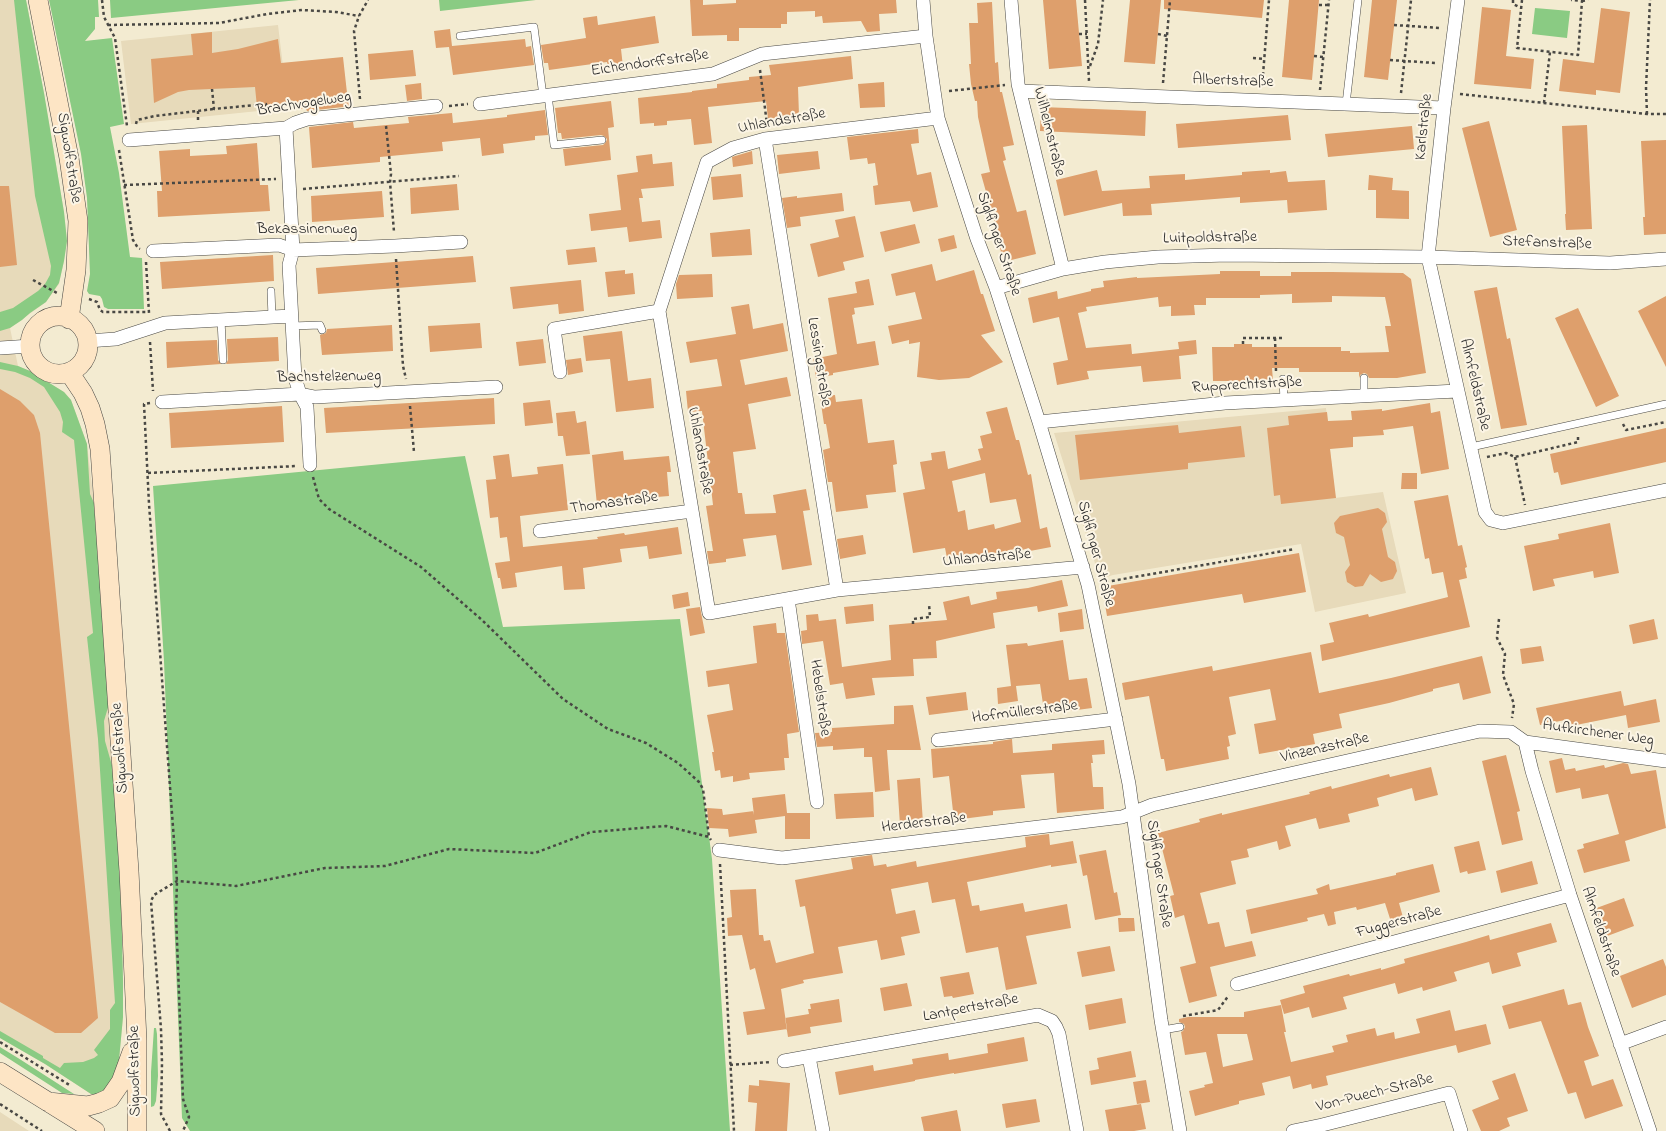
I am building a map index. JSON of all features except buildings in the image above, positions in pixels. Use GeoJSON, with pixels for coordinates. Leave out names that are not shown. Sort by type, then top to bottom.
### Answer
{"type":"FeatureCollection","features":[{"type":"Feature","properties":{"kind":"street","name":"Sigwolfstraße"},"geometry":{"type":"LineString","coordinates":[[38,0],[68,150],[78,221],[76,270],[69,318]]}},
{"type":"Feature","properties":{"kind":"street","name":"Siglfinger Straße"},"geometry":{"type":"LineString","coordinates":[[923,0],[926,36],[938,118],[977,239],[996,288],[1083,567],[1129,784],[1163,1030],[1180,1131]]}},
{"type":"Feature","properties":{"kind":"street","name":"Wilhelmstraße"},"geometry":{"type":"LineString","coordinates":[[1011,0],[1019,87],[1063,269]]}},
{"type":"Feature","properties":{"kind":"street","name":"Karlstraße"},"geometry":{"type":"LineString","coordinates":[[1428,257],[1444,108],[1458,0]]}},
{"type":"Feature","properties":{"kind":"street","name":"Eichendorffstraße"},"geometry":{"type":"LineString","coordinates":[[480,104],[713,74],[758,56],[926,36]]}},
{"type":"Feature","properties":{"kind":"street","name":"Albertstraße"},"geometry":{"type":"LineString","coordinates":[[1019,87],[1089,93],[1444,108]]}},
{"type":"Feature","properties":{"kind":"street","name":"Brachvogelweg"},"geometry":{"type":"LineString","coordinates":[[124,143],[286,128],[295,122],[307,119],[436,106]]}},
{"type":"Feature","properties":{"kind":"street","name":"Uhlandstraße"},"geometry":{"type":"LineString","coordinates":[[938,118],[767,139],[733,148],[708,162],[659,310],[709,613],[838,590],[1083,567]]}},
{"type":"Feature","properties":{"kind":"street"},"geometry":{"type":"LineString","coordinates":[[286,128],[293,250],[289,265],[295,378],[300,394],[307,406],[310,465]]}},
{"type":"Feature","properties":{"kind":"street","name":"Lessingstraße"},"geometry":{"type":"LineString","coordinates":[[767,139],[838,590]]}},
{"type":"Feature","properties":{"kind":"street","name":"Bekassinenweg"},"geometry":{"type":"LineString","coordinates":[[150,253],[279,245],[293,250],[461,242]]}},
{"type":"Feature","properties":{"kind":"street","name":"Luitpoldstraße"},"geometry":{"type":"LineString","coordinates":[[996,288],[1063,269],[1105,262],[1158,257],[1228,255],[1428,257]]}},
{"type":"Feature","properties":{"kind":"street","name":"Stefanstraße"},"geometry":{"type":"LineString","coordinates":[[1428,257],[1610,263],[1666,259]]}},
{"type":"Feature","properties":{"kind":"street","name":"Almfeldstraße"},"geometry":{"type":"LineString","coordinates":[[1428,257],[1457,391],[1471,447],[1478,461],[1485,512],[1491,520],[1503,523],[1666,490]]}},
{"type":"Feature","properties":{"kind":"street"},"geometry":{"type":"LineString","coordinates":[[560,372],[554,329],[659,310]]}},
{"type":"Feature","properties":{"kind":"street"},"geometry":{"type":"LineString","coordinates":[[59,317],[69,318],[81,327],[87,340],[87,350],[84,360],[78,367],[69,372],[59,374],[45,370],[34,360],[31,346],[34,331],[45,321],[59,317]]}},
{"type":"Feature","properties":{"kind":"street"},"geometry":{"type":"LineString","coordinates":[[87,340],[116,339],[165,323],[272,317],[291,321]]}},
{"type":"Feature","properties":{"kind":"street"},"geometry":{"type":"LineString","coordinates":[[0,348],[31,346]]}},
{"type":"Feature","properties":{"kind":"street","name":"Sigwolfstraße"},"geometry":{"type":"LineString","coordinates":[[69,372],[83,393],[90,408],[100,449],[129,871],[137,1040],[137,1131]]}},
{"type":"Feature","properties":{"kind":"street","name":"Bachstelzenweg"},"geometry":{"type":"LineString","coordinates":[[162,402],[300,394],[315,397],[496,387]]}},
{"type":"Feature","properties":{"kind":"street","name":"Rupprechtstraße"},"geometry":{"type":"LineString","coordinates":[[1039,422],[1225,403],[1457,391]]}},
{"type":"Feature","properties":{"kind":"street","name":"Thomastraße"},"geometry":{"type":"LineString","coordinates":[[540,531],[692,511]]}},
{"type":"Feature","properties":{"kind":"street","name":"Hebelstraße"},"geometry":{"type":"LineString","coordinates":[[788,598],[817,802]]}},
{"type":"Feature","properties":{"kind":"street","name":"Hofmüllerstraße"},"geometry":{"type":"LineString","coordinates":[[938,740],[1116,720]]}},
{"type":"Feature","properties":{"kind":"street","name":"Vinzenzstraße"},"geometry":{"type":"LineString","coordinates":[[1133,813],[1152,805],[1480,731],[1511,732]]}},
{"type":"Feature","properties":{"kind":"street"},"geometry":{"type":"LineString","coordinates":[[1511,732],[1525,742]]}},
{"type":"Feature","properties":{"kind":"street","name":"Almfeldstraße"},"geometry":{"type":"LineString","coordinates":[[1525,742],[1532,771],[1570,895],[1650,1131]]}},
{"type":"Feature","properties":{"kind":"street","name":"Aufkirchener Weg"},"geometry":{"type":"LineString","coordinates":[[1525,742],[1666,760]]}},
{"type":"Feature","properties":{"kind":"street","name":"Herderstraße"},"geometry":{"type":"LineString","coordinates":[[719,850],[782,858],[1115,818],[1133,813]]}},
{"type":"Feature","properties":{"kind":"street","name":"Fuggerstraße"},"geometry":{"type":"LineString","coordinates":[[1238,984],[1570,895]]}},
{"type":"Feature","properties":{"kind":"street","name":"Lantpertstraße"},"geometry":{"type":"LineString","coordinates":[[784,1061],[1031,1015],[1038,1015],[1052,1021],[1059,1034],[1077,1131]]}},
{"type":"Feature","properties":{"kind":"street"},"geometry":{"type":"LineString","coordinates":[[1620,1044],[1666,1027]]}},
{"type":"Feature","properties":{"kind":"street"},"geometry":{"type":"LineString","coordinates":[[48,1102],[88,1106],[110,1098],[121,1082],[137,1040]]}},
{"type":"Feature","properties":{"kind":"street"},"geometry":{"type":"LineString","coordinates":[[809,1057],[823,1131]]}},
{"type":"Feature","properties":{"kind":"street"},"geometry":{"type":"LineString","coordinates":[[0,1072],[96,1131]]}},
{"type":"Feature","properties":{"kind":"street","name":"Von-Puech-Straße"},"geometry":{"type":"LineString","coordinates":[[1294,1131],[1322,1126],[1448,1093],[1461,1131]]}},
{"type":"Feature","properties":{"kind":"lane"},"geometry":{"type":"LineString","coordinates":[[1346,104],[1358,0]]}},
{"type":"Feature","properties":{"kind":"lane"},"geometry":{"type":"LineString","coordinates":[[460,36],[534,27],[554,145],[602,140]]}},
{"type":"Feature","properties":{"kind":"lane"},"geometry":{"type":"LineString","coordinates":[[271,291],[272,317]]}},
{"type":"Feature","properties":{"kind":"lane"},"geometry":{"type":"LineString","coordinates":[[222,320],[223,360]]}},
{"type":"Feature","properties":{"kind":"lane"},"geometry":{"type":"LineString","coordinates":[[291,321],[320,325],[322,330]]}},
{"type":"Feature","properties":{"kind":"lane"},"geometry":{"type":"LineString","coordinates":[[1364,378],[1364,396]]}},
{"type":"Feature","properties":{"kind":"lane"},"geometry":{"type":"LineString","coordinates":[[1283,379],[1284,401]]}},
{"type":"Feature","properties":{"kind":"lane"},"geometry":{"type":"LineString","coordinates":[[1471,447],[1666,404]]}},
{"type":"Feature","properties":{"kind":"lane"},"geometry":{"type":"LineString","coordinates":[[1163,1030],[1180,1027]]}},
{"type":"Feature","properties":{"kind":"path"},"geometry":{"type":"LineString","coordinates":[[102,0],[104,17],[115,38],[127,124]]}},
{"type":"Feature","properties":{"kind":"path"},"geometry":{"type":"LineString","coordinates":[[361,114],[354,47],[354,30],[359,16],[368,0]]}},
{"type":"Feature","properties":{"kind":"path"},"geometry":{"type":"LineString","coordinates":[[1085,0],[1089,93]]}},
{"type":"Feature","properties":{"kind":"path"},"geometry":{"type":"LineString","coordinates":[[1089,67],[1098,44],[1103,0]]}},
{"type":"Feature","properties":{"kind":"path"},"geometry":{"type":"LineString","coordinates":[[1162,96],[1170,0]]}},
{"type":"Feature","properties":{"kind":"path"},"geometry":{"type":"LineString","coordinates":[[1261,100],[1269,0]]}},
{"type":"Feature","properties":{"kind":"path"},"geometry":{"type":"LineString","coordinates":[[1318,103],[1329,0]]}},
{"type":"Feature","properties":{"kind":"path"},"geometry":{"type":"LineString","coordinates":[[1400,106],[1411,0]]}},
{"type":"Feature","properties":{"kind":"path"},"geometry":{"type":"LineString","coordinates":[[1513,0],[1513,4],[1521,8]]}},
{"type":"Feature","properties":{"kind":"path"},"geometry":{"type":"LineString","coordinates":[[1522,0],[1517,48],[1578,55],[1582,1]]}},
{"type":"Feature","properties":{"kind":"path"},"geometry":{"type":"LineString","coordinates":[[1571,0],[1588,0]]}},
{"type":"Feature","properties":{"kind":"path"},"geometry":{"type":"LineString","coordinates":[[1647,114],[1646,88],[1650,0]]}},
{"type":"Feature","properties":{"kind":"path"},"geometry":{"type":"LineString","coordinates":[[1319,4],[1328,5]]}},
{"type":"Feature","properties":{"kind":"path"},"geometry":{"type":"LineString","coordinates":[[108,25],[219,23],[268,14],[302,10],[336,12],[359,16]]}},
{"type":"Feature","properties":{"kind":"path"},"geometry":{"type":"LineString","coordinates":[[1394,25],[1440,28]]}},
{"type":"Feature","properties":{"kind":"path"},"geometry":{"type":"LineString","coordinates":[[1079,34],[1087,34]]}},
{"type":"Feature","properties":{"kind":"path"},"geometry":{"type":"LineString","coordinates":[[1158,34],[1167,36]]}},
{"type":"Feature","properties":{"kind":"path"},"geometry":{"type":"LineString","coordinates":[[1544,103],[1550,52]]}},
{"type":"Feature","properties":{"kind":"path"},"geometry":{"type":"LineString","coordinates":[[758,56],[767,139]]}},
{"type":"Feature","properties":{"kind":"path"},"geometry":{"type":"LineString","coordinates":[[1314,56],[1323,57]]}},
{"type":"Feature","properties":{"kind":"path"},"geometry":{"type":"LineString","coordinates":[[1253,58],[1264,59]]}},
{"type":"Feature","properties":{"kind":"path"},"geometry":{"type":"LineString","coordinates":[[1390,60],[1436,63]]}},
{"type":"Feature","properties":{"kind":"path"},"geometry":{"type":"LineString","coordinates":[[1245,79],[1246,82],[1262,83]]}},
{"type":"Feature","properties":{"kind":"path"},"geometry":{"type":"LineString","coordinates":[[942,92],[1019,87]]}},
{"type":"Feature","properties":{"kind":"path"},"geometry":{"type":"LineString","coordinates":[[212,89],[214,109]]}},
{"type":"Feature","properties":{"kind":"path"},"geometry":{"type":"LineString","coordinates":[[1446,93],[1647,114],[1666,114]]}},
{"type":"Feature","properties":{"kind":"path"},"geometry":{"type":"LineString","coordinates":[[136,124],[137,120],[155,116],[214,109],[266,104],[268,111]]}},
{"type":"Feature","properties":{"kind":"path"},"geometry":{"type":"LineString","coordinates":[[436,106],[480,104]]}},
{"type":"Feature","properties":{"kind":"path"},"geometry":{"type":"LineString","coordinates":[[385,111],[391,174],[390,182],[403,366],[409,392],[414,452]]}},
{"type":"Feature","properties":{"kind":"path"},"geometry":{"type":"LineString","coordinates":[[124,143],[124,185],[133,240]]}},
{"type":"Feature","properties":{"kind":"path"},"geometry":{"type":"LineString","coordinates":[[124,185],[390,182],[459,176]]}},
{"type":"Feature","properties":{"kind":"path"},"geometry":{"type":"LineString","coordinates":[[86,298],[94,299],[100,310],[103,312],[149,312],[150,253]]}},
{"type":"Feature","properties":{"kind":"path"},"geometry":{"type":"LineString","coordinates":[[33,280],[57,293]]}},
{"type":"Feature","properties":{"kind":"path"},"geometry":{"type":"LineString","coordinates":[[1243,344],[1243,338],[1284,338]]}},
{"type":"Feature","properties":{"kind":"path"},"geometry":{"type":"LineString","coordinates":[[151,345],[152,382]]}},
{"type":"Feature","properties":{"kind":"path"},"geometry":{"type":"LineString","coordinates":[[144,409],[177,881],[176,915],[183,1099],[189,1117],[183,1131]]}},
{"type":"Feature","properties":{"kind":"path"},"geometry":{"type":"LineString","coordinates":[[1621,422],[1626,430],[1666,422]]}},
{"type":"Feature","properties":{"kind":"path"},"geometry":{"type":"LineString","coordinates":[[1478,461],[1506,454],[1515,457],[1578,442],[1577,431]]}},
{"type":"Feature","properties":{"kind":"path"},"geometry":{"type":"LineString","coordinates":[[1515,457],[1526,507]]}},
{"type":"Feature","properties":{"kind":"path"},"geometry":{"type":"LineString","coordinates":[[148,473],[310,465],[319,499],[329,509],[420,567],[482,620],[563,699],[608,729],[646,742],[678,763],[699,782],[703,789],[709,838],[719,850],[734,1131]]}},
{"type":"Feature","properties":{"kind":"path"},"geometry":{"type":"LineString","coordinates":[[1098,583],[1295,550]]}},
{"type":"Feature","properties":{"kind":"path"},"geometry":{"type":"LineString","coordinates":[[913,624],[913,619],[930,617],[929,604]]}},
{"type":"Feature","properties":{"kind":"path"},"geometry":{"type":"LineString","coordinates":[[1500,619],[1497,638],[1505,654],[1503,675],[1514,704],[1511,732]]}},
{"type":"Feature","properties":{"kind":"path"},"geometry":{"type":"LineString","coordinates":[[170,1131],[161,1114],[162,1036],[151,901],[154,895],[177,881],[236,886],[325,868],[385,866],[449,849],[535,853],[591,832],[666,826],[709,838]]}},
{"type":"Feature","properties":{"kind":"path"},"geometry":{"type":"LineString","coordinates":[[1177,1017],[1218,1010]]}},
{"type":"Feature","properties":{"kind":"path"},"geometry":{"type":"LineString","coordinates":[[0,1042],[73,1088]]}},
{"type":"Feature","properties":{"kind":"path"},"geometry":{"type":"LineString","coordinates":[[730,1065],[784,1061]]}},
{"type":"Feature","properties":{"kind":"path"},"geometry":{"type":"LineString","coordinates":[[0,1104],[42,1131]]}},
{"type":"Feature","properties":{"kind":"shaded area"},"geometry":{"type":"Polygon","coordinates":[[[0,0],[26,0],[44,93],[64,212],[67,241],[59,284],[46,302],[10,328],[18,366],[30,371],[64,392],[71,400],[87,444],[94,503],[121,894],[123,1017],[119,1060],[91,1094],[45,1064],[0,1038],[0,0]]]}},
{"type":"Feature","properties":{"kind":"shaded area"},"geometry":{"type":"Polygon","coordinates":[[[278,25],[288,108],[131,124],[121,41],[278,25]]]}},
{"type":"Feature","properties":{"kind":"shaded area"},"geometry":{"type":"Polygon","coordinates":[[[1326,408],[1335,498],[1383,492],[1406,593],[1315,612],[1301,544],[1113,575],[1100,579],[1054,433],[1326,408]]]}},
{"type":"Feature","properties":{"kind":"shaded area"},"geometry":{"type":"Polygon","coordinates":[[[0,1112],[29,1131],[0,1131],[0,1112]]]}},
{"type":"Feature","properties":{"kind":"green space"},"geometry":{"type":"Polygon","coordinates":[[[14,0],[26,0],[44,93],[64,212],[67,241],[59,283],[46,302],[10,328],[0,331],[0,312],[13,308],[38,291],[45,284],[50,275],[51,266],[35,196],[14,0]]]}},
{"type":"Feature","properties":{"kind":"green space"},"geometry":{"type":"Polygon","coordinates":[[[49,0],[98,0],[99,17],[95,17],[95,29],[85,41],[112,38],[124,124],[110,127],[119,173],[130,257],[142,258],[144,309],[108,309],[104,307],[100,296],[89,294],[87,291],[90,274],[87,198],[81,154],[49,0]]]}},
{"type":"Feature","properties":{"kind":"green space"},"geometry":{"type":"Polygon","coordinates":[[[110,0],[299,0],[111,18],[110,0]]]}},
{"type":"Feature","properties":{"kind":"green space"},"geometry":{"type":"Polygon","coordinates":[[[439,0],[536,0],[440,11],[439,0]]]}},
{"type":"Feature","properties":{"kind":"green space"},"geometry":{"type":"Polygon","coordinates":[[[1535,8],[1570,11],[1567,38],[1532,34],[1535,8]]]}},
{"type":"Feature","properties":{"kind":"green space"},"geometry":{"type":"Polygon","coordinates":[[[0,362],[18,366],[30,371],[64,392],[71,400],[87,444],[90,494],[94,503],[109,704],[104,721],[105,741],[113,769],[121,894],[123,981],[123,1017],[119,1060],[111,1085],[97,1095],[91,1094],[45,1064],[0,1038],[0,1031],[43,1056],[43,1058],[60,1068],[64,1063],[83,1062],[98,1055],[94,1050],[110,1029],[110,1010],[115,1003],[98,739],[87,637],[93,633],[74,440],[62,432],[63,422],[60,412],[44,387],[30,378],[15,372],[0,369],[0,362]]]}},
{"type":"Feature","properties":{"kind":"green space"},"geometry":{"type":"Polygon","coordinates":[[[465,456],[503,627],[680,619],[712,859],[730,1131],[190,1131],[182,1118],[164,661],[153,486],[465,456]]]}},
{"type":"Feature","properties":{"kind":"green space"},"geometry":{"type":"Polygon","coordinates":[[[154,1028],[156,1028],[157,1034],[158,1076],[156,1101],[154,1106],[151,1107],[151,1072],[154,1028]]]}},
{"type":"Feature","properties":{"kind":"green space"},"geometry":{"type":"Polygon","coordinates":[[[0,1047],[74,1094],[62,1093],[0,1053],[0,1047]]]}}]}
